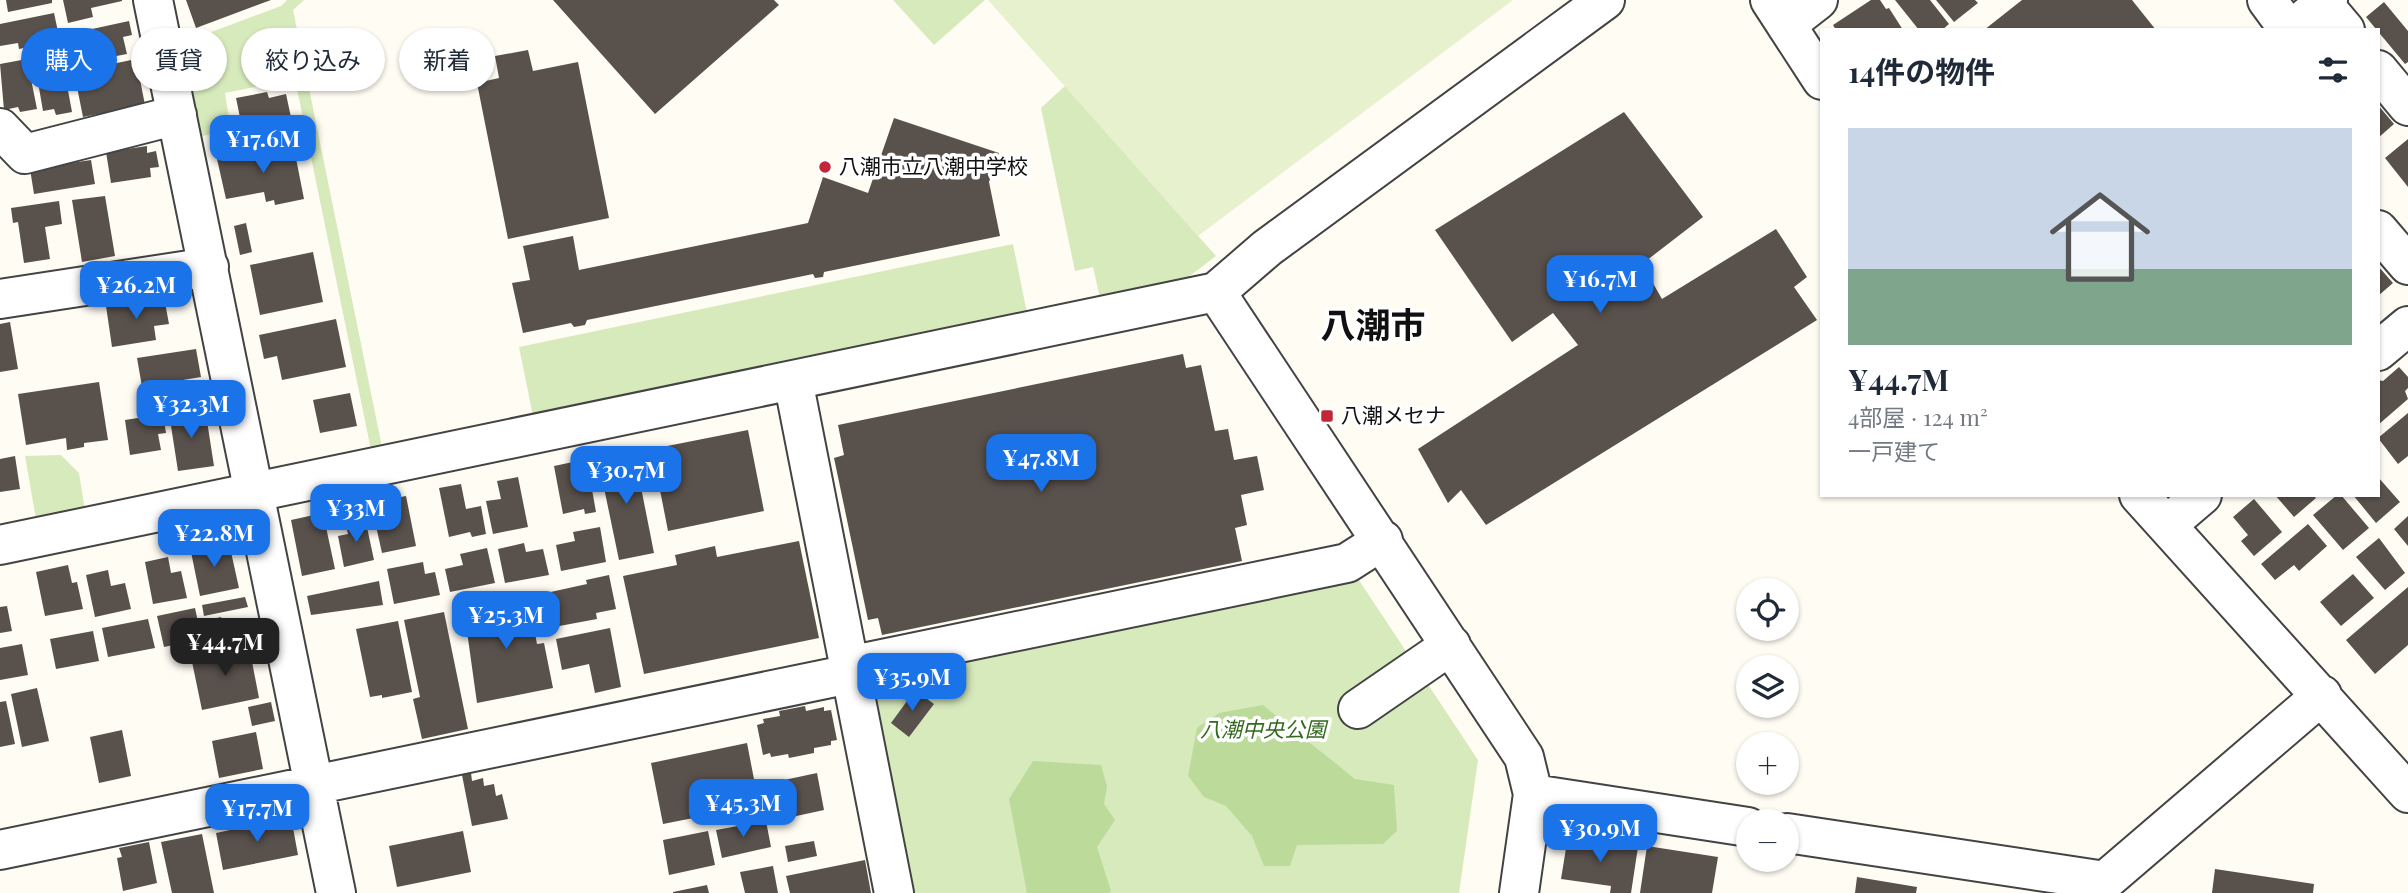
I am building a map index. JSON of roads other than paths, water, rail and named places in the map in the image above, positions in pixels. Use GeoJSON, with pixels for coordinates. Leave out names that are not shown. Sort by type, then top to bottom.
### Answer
{"type":"FeatureCollection","features":[{"type":"Feature","properties":{"kind":"street"},"geometry":{"type":"LineString","coordinates":[[153,0],[336,893]]}},
{"type":"Feature","properties":{"kind":"street"},"geometry":{"type":"LineString","coordinates":[[0,545],[1216,292],[1267,248],[1605,0]]}},
{"type":"Feature","properties":{"kind":"street"},"geometry":{"type":"LineString","coordinates":[[1818,0],[1778,13],[1820,77]]}},
{"type":"Feature","properties":{"kind":"street"},"geometry":{"type":"LineString","coordinates":[[2267,0],[2288,28]]}},
{"type":"Feature","properties":{"kind":"street"},"geometry":{"type":"LineString","coordinates":[[2294,28],[2332,11]]}},
{"type":"Feature","properties":{"kind":"street"},"geometry":{"type":"LineString","coordinates":[[2380,72],[2408,106]]}},
{"type":"Feature","properties":{"kind":"street"},"geometry":{"type":"LineString","coordinates":[[0,128],[25,154],[177,115]]}},
{"type":"Feature","properties":{"kind":"street"},"geometry":{"type":"LineString","coordinates":[[2380,232],[2408,265]]}},
{"type":"Feature","properties":{"kind":"street"},"geometry":{"type":"LineString","coordinates":[[0,299],[209,267]]}},
{"type":"Feature","properties":{"kind":"street"},"geometry":{"type":"LineString","coordinates":[[1216,292],[1383,540],[1524,757],[1534,794],[1518,893]]}},
{"type":"Feature","properties":{"kind":"street"},"geometry":{"type":"LineString","coordinates":[[2380,349],[2408,326]]}},
{"type":"Feature","properties":{"kind":"street"},"geometry":{"type":"LineString","coordinates":[[793,380],[894,893]]}},
{"type":"Feature","properties":{"kind":"street"},"geometry":{"type":"LineString","coordinates":[[2141,497],[2408,793]]}},
{"type":"Feature","properties":{"kind":"street"},"geometry":{"type":"LineString","coordinates":[[2168,524],[2200,497]]}},
{"type":"Feature","properties":{"kind":"street"},"geometry":{"type":"LineString","coordinates":[[0,850],[1347,563],[1383,540]]}},
{"type":"Feature","properties":{"kind":"street"},"geometry":{"type":"LineString","coordinates":[[1359,709],[1451,645]]}},
{"type":"Feature","properties":{"kind":"street"},"geometry":{"type":"LineString","coordinates":[[1799,834],[2105,887],[2322,695]]}},
{"type":"Feature","properties":{"kind":"street"},"geometry":{"type":"LineString","coordinates":[[1534,794],[1736,825]]}},
{"type":"Feature","properties":{"kind":"place","name":"八潮市立八潮中学校"},"geometry":{"type":"Point","coordinates":[825,167]}},
{"type":"Feature","properties":{"kind":"place","name":"八潮メセナ"},"geometry":{"type":"Point","coordinates":[1327,416]}},
{"type":"Feature","properties":{"kind":"district","name":"八潮市"},"geometry":{"type":"Point","coordinates":[1373,326]}},
{"type":"Feature","properties":{"kind":"park label","name":"八潮中央公園"},"geometry":{"type":"Point","coordinates":[1263,730]}}]}
